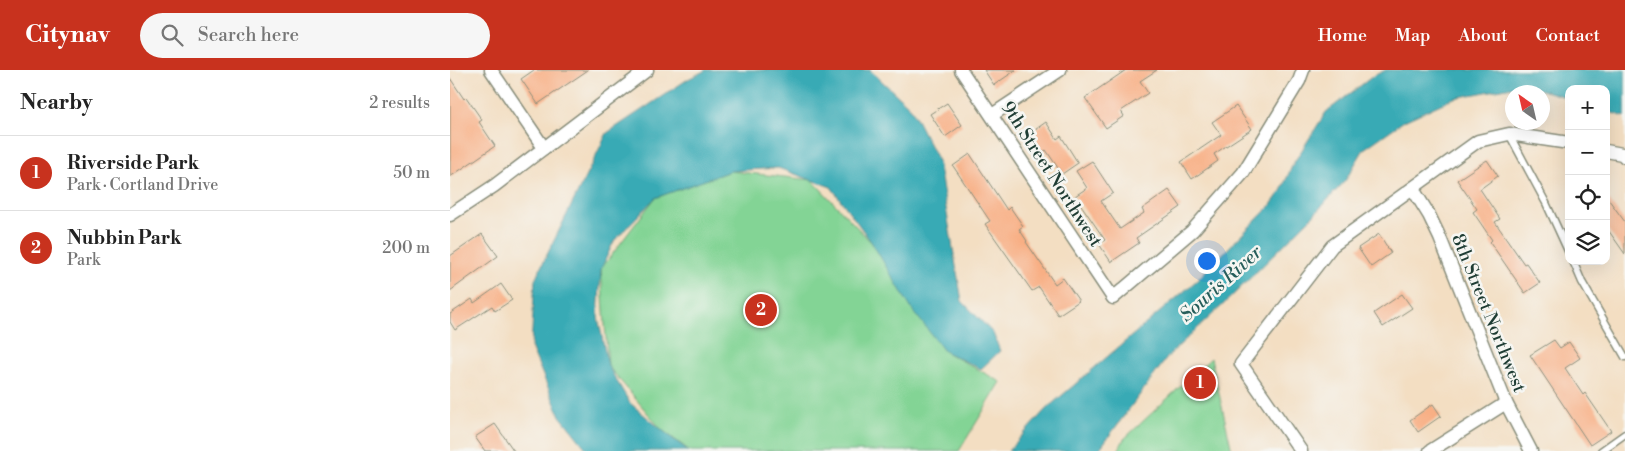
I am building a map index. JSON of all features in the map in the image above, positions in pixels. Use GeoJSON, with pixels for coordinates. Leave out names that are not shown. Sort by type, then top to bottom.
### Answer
{"type":"FeatureCollection","features":[{"type":"Feature","properties":{"kind":"street"},"geometry":{"type":"LineString","coordinates":[[492,70],[544,148]]}},
{"type":"Feature","properties":{"kind":"street"},"geometry":{"type":"LineString","coordinates":[[450,215],[494,186],[647,70]]}},
{"type":"Feature","properties":{"kind":"street","name":"9th Street Northwest"},"geometry":{"type":"LineString","coordinates":[[961,70],[1113,298],[1192,231],[1243,173],[1299,80],[1303,70]]}},
{"type":"Feature","properties":{"kind":"street"},"geometry":{"type":"LineString","coordinates":[[992,115],[1060,70]]}},
{"type":"Feature","properties":{"kind":"street"},"geometry":{"type":"LineString","coordinates":[[1301,451],[1241,364],[1332,246],[1414,189],[1478,141],[1509,134],[1565,142]]}},
{"type":"Feature","properties":{"kind":"street"},"geometry":{"type":"LineString","coordinates":[[1610,152],[1622,154],[1625,157]]}},
{"type":"Feature","properties":{"kind":"street","name":"8th Street Northwest"},"geometry":{"type":"LineString","coordinates":[[1414,189],[1440,238],[1506,403],[1531,451]]}},
{"type":"Feature","properties":{"kind":"street"},"geometry":{"type":"LineString","coordinates":[[1430,451],[1506,403]]}},
{"type":"Feature","properties":{"kind":"lane"},"geometry":{"type":"LineString","coordinates":[[1509,134],[1546,203],[1565,244]]}},
{"type":"Feature","properties":{"kind":"lane"},"geometry":{"type":"LineString","coordinates":[[1575,265],[1582,282],[1625,357]]}},
{"type":"Feature","properties":{"kind":"lane"},"geometry":{"type":"LineString","coordinates":[[1601,451],[1625,434]]}},
{"type":"Feature","properties":{"kind":"green space"},"geometry":{"type":"Polygon","coordinates":[[[730,171],[812,180],[872,243],[944,351],[1001,382],[959,451],[690,451],[661,429],[608,366],[601,269],[655,198],[730,171]]]}},
{"type":"Feature","properties":{"kind":"green space"},"geometry":{"type":"Polygon","coordinates":[[[1211,358],[1232,451],[1118,451],[1124,439],[1211,358]]]}},
{"type":"Feature","properties":{"kind":"water"},"geometry":{"type":"Polygon","coordinates":[[[706,70],[870,70],[911,108],[938,161],[962,301],[993,333],[1000,351],[981,369],[944,351],[911,308],[872,243],[831,187],[778,168],[730,171],[655,198],[614,241],[601,269],[598,317],[608,366],[630,403],[689,451],[588,451],[560,416],[531,347],[535,279],[607,133],[688,79],[706,70]]]}},
{"type":"Feature","properties":{"kind":"water","name":"Souris River"},"geometry":{"type":"Polygon","coordinates":[[[1386,70],[1625,70],[1625,117],[1610,112],[1610,85],[1565,85],[1565,97],[1550,93],[1550,85],[1505,85],[1505,88],[1454,98],[1404,121],[1364,149],[1345,181],[1310,219],[1170,354],[1098,451],[1008,451],[1046,409],[1196,281],[1270,206],[1281,191],[1293,164],[1326,112],[1373,76],[1386,70]]]}},
{"type":"Feature","properties":{"kind":"building"},"geometry":{"type":"Polygon","coordinates":[[[534,70],[588,70],[538,104],[521,79],[534,70]]]}},
{"type":"Feature","properties":{"kind":"building"},"geometry":{"type":"Polygon","coordinates":[[[984,70],[1016,70],[994,85],[984,70]]]}},
{"type":"Feature","properties":{"kind":"building"},"geometry":{"type":"Polygon","coordinates":[[[1126,70],[1157,70],[1140,81],[1148,93],[1121,111],[1124,116],[1106,128],[1085,98],[1126,70]]]}},
{"type":"Feature","properties":{"kind":"building"},"geometry":{"type":"Polygon","coordinates":[[[450,78],[464,99],[466,97],[482,120],[479,122],[495,146],[450,177],[450,78]]]}},
{"type":"Feature","properties":{"kind":"building"},"geometry":{"type":"Polygon","coordinates":[[[947,103],[962,125],[945,137],[930,114],[947,103]]]}},
{"type":"Feature","properties":{"kind":"building"},"geometry":{"type":"Polygon","coordinates":[[[1236,106],[1252,129],[1214,154],[1218,161],[1192,179],[1181,162],[1221,135],[1212,122],[1236,106]]]}},
{"type":"Feature","properties":{"kind":"building"},"geometry":{"type":"Polygon","coordinates":[[[1046,122],[1057,139],[1061,136],[1078,163],[1062,174],[1046,150],[1042,153],[1029,134],[1046,122]]]}},
{"type":"Feature","properties":{"kind":"building"},"geometry":{"type":"Polygon","coordinates":[[[970,154],[1007,210],[1010,207],[1023,226],[1019,229],[1026,242],[1055,284],[1063,278],[1079,301],[1058,315],[1039,287],[1032,291],[985,224],[990,221],[953,166],[970,154]]]}},
{"type":"Feature","properties":{"kind":"building"},"geometry":{"type":"Polygon","coordinates":[[[1487,160],[1498,176],[1480,189],[1500,219],[1495,222],[1524,264],[1526,263],[1540,283],[1525,293],[1490,242],[1492,240],[1473,212],[1477,209],[1457,180],[1487,160]]]}},
{"type":"Feature","properties":{"kind":"building"},"geometry":{"type":"Polygon","coordinates":[[[1092,161],[1113,193],[1101,201],[1120,229],[1144,213],[1142,209],[1169,190],[1181,207],[1136,238],[1139,243],[1111,262],[1099,244],[1105,240],[1075,196],[1087,188],[1076,171],[1092,161]]]}},
{"type":"Feature","properties":{"kind":"building"},"geometry":{"type":"Polygon","coordinates":[[[1610,201],[1625,222],[1625,254],[1610,233],[1610,201]]]}},
{"type":"Feature","properties":{"kind":"building"},"geometry":{"type":"Polygon","coordinates":[[[482,234],[498,256],[450,291],[450,256],[482,234]]]}},
{"type":"Feature","properties":{"kind":"building"},"geometry":{"type":"Polygon","coordinates":[[[1379,234],[1391,253],[1371,267],[1358,248],[1379,234]]]}},
{"type":"Feature","properties":{"kind":"building"},"geometry":{"type":"Polygon","coordinates":[[[501,284],[512,300],[495,311],[492,306],[455,330],[450,322],[450,314],[472,299],[474,303],[501,284]]]}},
{"type":"Feature","properties":{"kind":"building"},"geometry":{"type":"Polygon","coordinates":[[[1402,294],[1412,308],[1383,327],[1374,313],[1402,294]]]}},
{"type":"Feature","properties":{"kind":"building"},"geometry":{"type":"Polygon","coordinates":[[[1554,340],[1560,348],[1569,342],[1580,358],[1565,368],[1611,431],[1590,445],[1530,355],[1554,340]]]}},
{"type":"Feature","properties":{"kind":"building"},"geometry":{"type":"Polygon","coordinates":[[[1433,404],[1441,416],[1418,432],[1410,420],[1433,404]]]}},
{"type":"Feature","properties":{"kind":"building"},"geometry":{"type":"Polygon","coordinates":[[[495,424],[514,451],[485,451],[475,437],[495,424]]]}},
{"type":"Feature","properties":{"kind":"place","name":"Nubbin Park"},"geometry":{"type":"Point","coordinates":[761,310]}},
{"type":"Feature","properties":{"kind":"place","name":"Riverside Park"},"geometry":{"type":"Point","coordinates":[1200,383]}}]}
